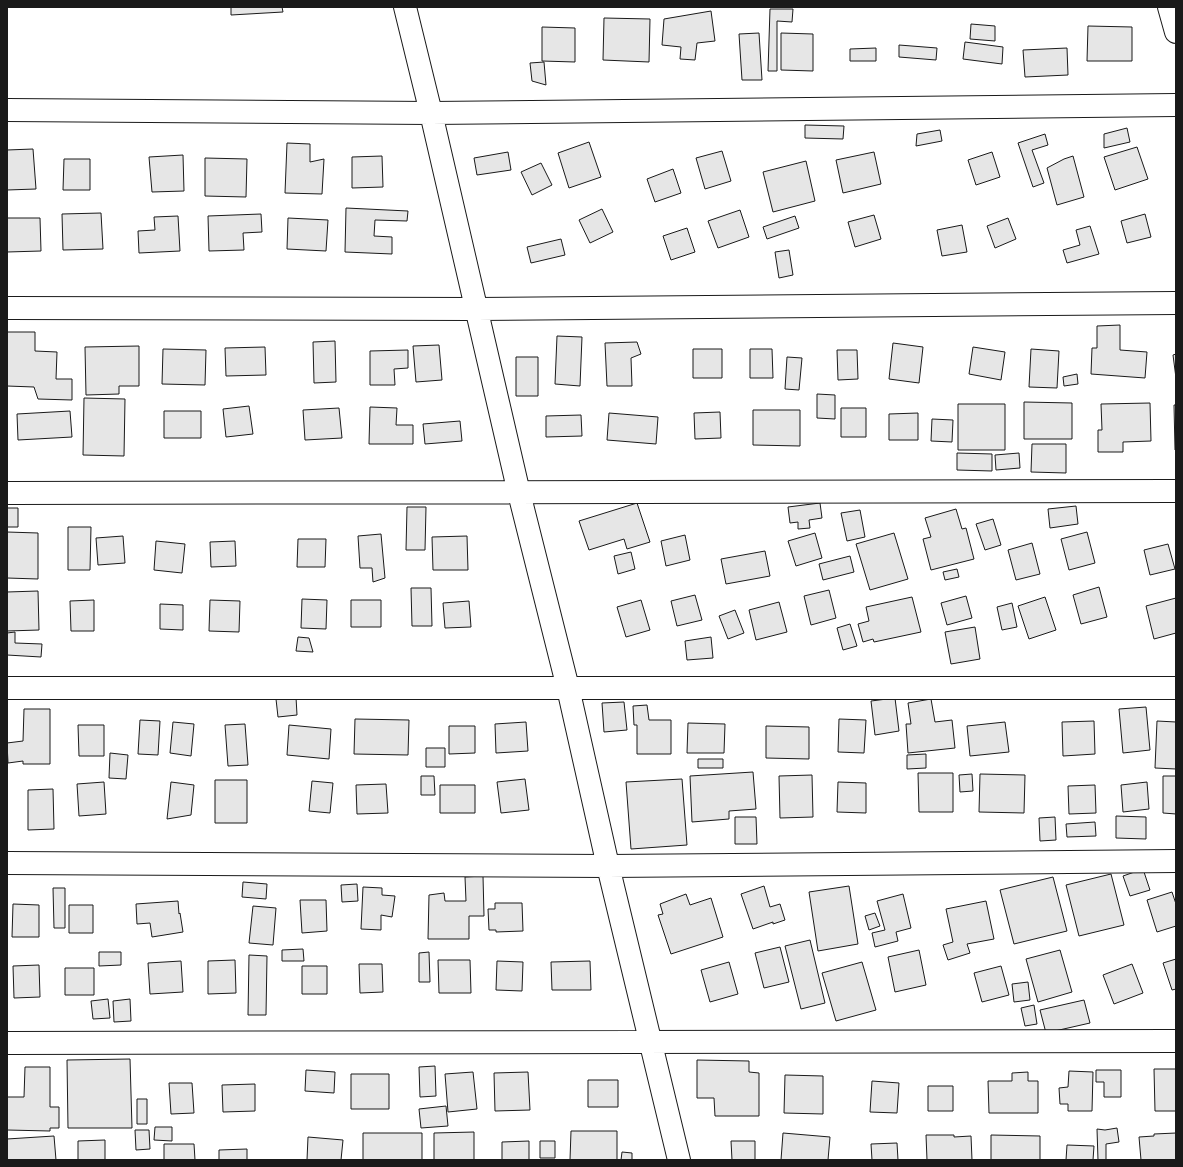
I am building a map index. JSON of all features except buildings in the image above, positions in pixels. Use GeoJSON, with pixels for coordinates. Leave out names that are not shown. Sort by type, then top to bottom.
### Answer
{"type":"FeatureCollection","features":[{"type":"Feature","properties":{"kind":"street"},"geometry":{"type":"LineString","coordinates":[[405,7],[519,492],[568,688],[608,866],[679,1160]]}},
{"type":"Feature","properties":{"kind":"street"},"geometry":{"type":"LineString","coordinates":[[1169,7],[1176,32]]}},
{"type":"Feature","properties":{"kind":"street"},"geometry":{"type":"LineString","coordinates":[[7,110],[431,113],[1176,105]]}},
{"type":"Feature","properties":{"kind":"street"},"geometry":{"type":"LineString","coordinates":[[7,308],[476,309],[1176,303]]}},
{"type":"Feature","properties":{"kind":"street"},"geometry":{"type":"LineString","coordinates":[[7,493],[1176,491]]}},
{"type":"Feature","properties":{"kind":"street"},"geometry":{"type":"LineString","coordinates":[[7,688],[1176,688]]}},
{"type":"Feature","properties":{"kind":"street"},"geometry":{"type":"LineString","coordinates":[[7,863],[608,866],[1176,860]]}},
{"type":"Feature","properties":{"kind":"street"},"geometry":{"type":"LineString","coordinates":[[7,1043],[1176,1041]]}}]}
